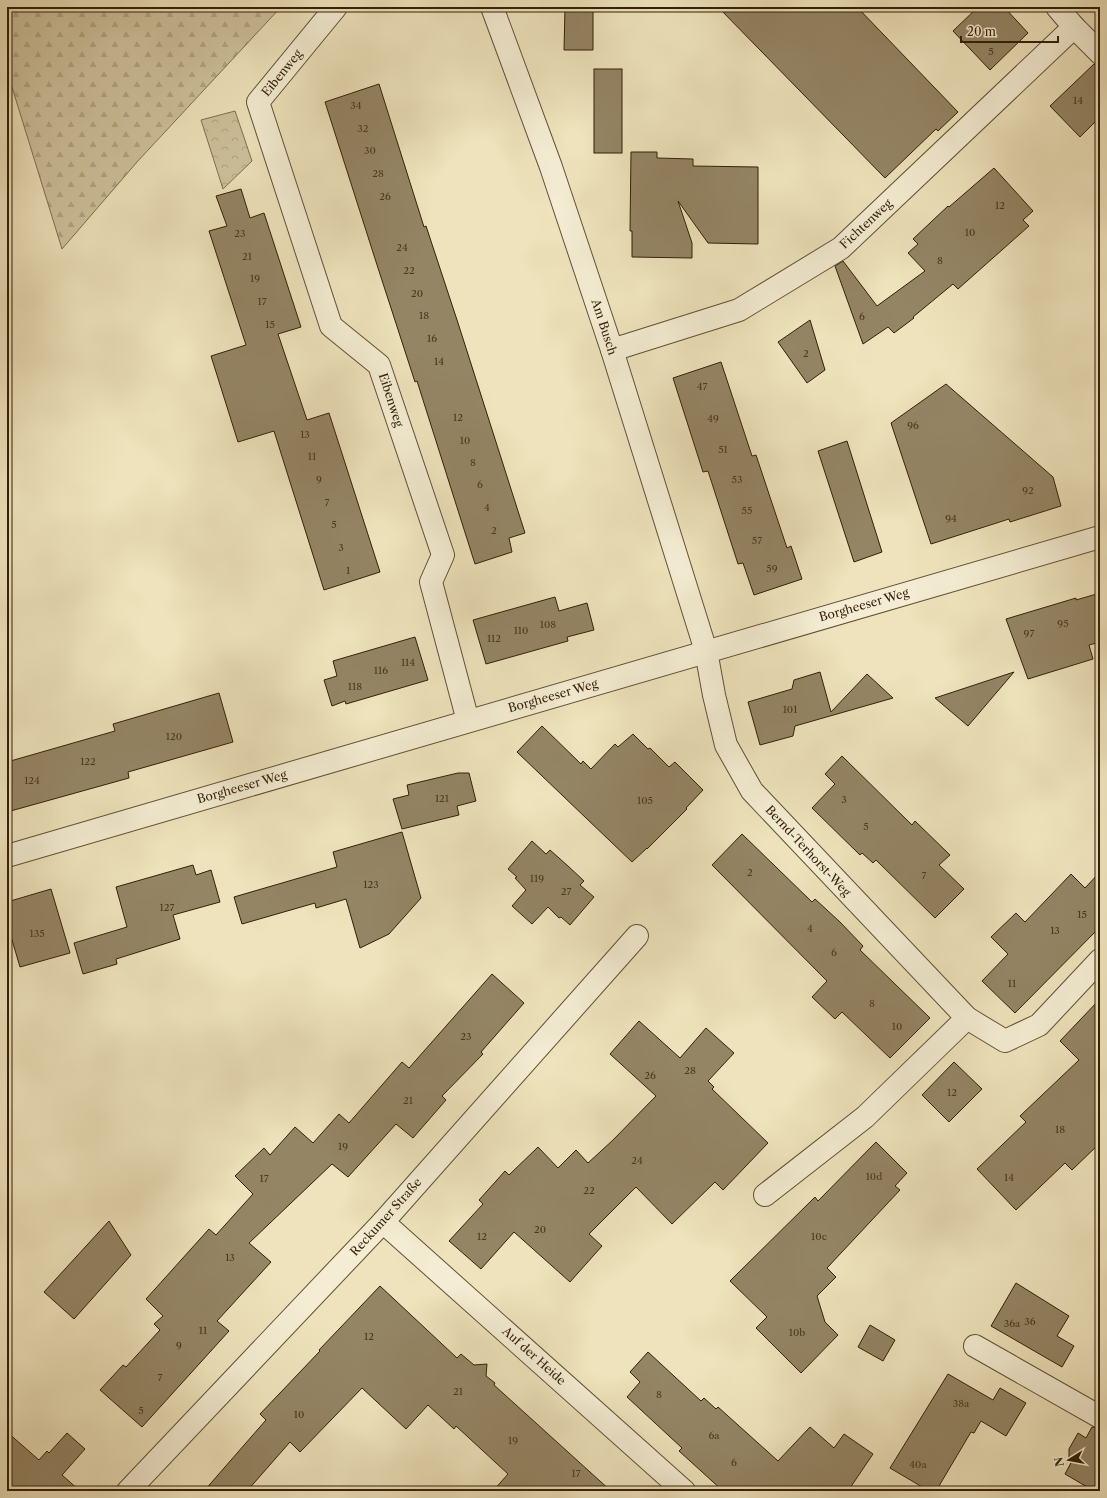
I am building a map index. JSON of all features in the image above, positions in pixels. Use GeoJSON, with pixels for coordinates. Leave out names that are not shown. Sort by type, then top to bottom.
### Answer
{"type":"FeatureCollection","features":[{"type":"Feature","properties":{"kind":"street","name":"Eibenweg"},"geometry":{"type":"LineString","coordinates":[[336,7],[258,102],[331,326],[379,365],[443,555],[431,582],[468,721]]}},
{"type":"Feature","properties":{"kind":"street","name":"Am Busch"},"geometry":{"type":"LineString","coordinates":[[492,7],[551,167],[612,350],[706,651]]}},
{"type":"Feature","properties":{"kind":"street"},"geometry":{"type":"LineString","coordinates":[[1057,7],[1074,28],[1100,53]]}},
{"type":"Feature","properties":{"kind":"street","name":"Fichtenweg"},"geometry":{"type":"LineString","coordinates":[[612,350],[739,310],[841,248],[1074,28]]}},
{"type":"Feature","properties":{"kind":"street","name":"Borgheeser Weg"},"geometry":{"type":"LineString","coordinates":[[7,856],[1100,537]]}},
{"type":"Feature","properties":{"kind":"street","name":"Bernd-Terhorst-Weg"},"geometry":{"type":"LineString","coordinates":[[706,651],[714,695],[726,745],[752,791],[967,1018],[1005,1041],[1039,1025],[1100,960]]}},
{"type":"Feature","properties":{"kind":"street","name":"Reckumer Straße"},"geometry":{"type":"LineString","coordinates":[[128,1491],[383,1222],[637,936]]}},
{"type":"Feature","properties":{"kind":"street"},"geometry":{"type":"LineString","coordinates":[[765,1195],[865,1117],[967,1018]]}},
{"type":"Feature","properties":{"kind":"street","name":"Auf der Heide"},"geometry":{"type":"LineString","coordinates":[[383,1222],[684,1491]]}},
{"type":"Feature","properties":{"kind":"street"},"geometry":{"type":"LineString","coordinates":[[975,1346],[1100,1417]]}},
{"type":"Feature","properties":{"kind":"green space"},"geometry":{"type":"Polygon","coordinates":[[[7,7],[281,7],[137,162],[62,249],[7,71],[7,7]]]}},
{"type":"Feature","properties":{"kind":"green space"},"geometry":{"type":"Polygon","coordinates":[[[235,111],[252,161],[223,189],[201,120],[235,111]]]}},
{"type":"Feature","properties":{"kind":"building"},"geometry":{"type":"Polygon","coordinates":[[[565,7],[593,7],[593,50],[564,50],[565,7]]]}},
{"type":"Feature","properties":{"kind":"building"},"geometry":{"type":"Polygon","coordinates":[[[718,7],[857,7],[958,112],[938,131],[936,129],[885,178],[718,7]]]}},
{"type":"Feature","properties":{"kind":"building"},"geometry":{"type":"Polygon","coordinates":[[[978,7],[1004,7],[1028,33],[990,70],[953,31],[978,7]]]}},
{"type":"Feature","properties":{"kind":"building"},"geometry":{"type":"Polygon","coordinates":[[[1094,64],[1100,65],[1100,117],[1080,137],[1050,106],[1094,64]]]}},
{"type":"Feature","properties":{"kind":"building"},"geometry":{"type":"Polygon","coordinates":[[[594,69],[622,69],[622,153],[594,153],[594,69]]]}},
{"type":"Feature","properties":{"kind":"building"},"geometry":{"type":"Polygon","coordinates":[[[379,84],[424,227],[426,226],[525,533],[509,538],[512,552],[475,564],[417,381],[415,382],[325,102],[379,84]]]}},
{"type":"Feature","properties":{"kind":"building"},"geometry":{"type":"Polygon","coordinates":[[[631,152],[657,152],[657,158],[693,159],[693,166],[758,167],[758,244],[708,243],[678,201],[692,243],[692,258],[632,257],[632,231],[630,231],[631,152]]]}},
{"type":"Feature","properties":{"kind":"building"},"geometry":{"type":"Polygon","coordinates":[[[994,168],[1033,211],[1023,220],[1029,226],[958,289],[953,284],[913,317],[914,318],[894,333],[888,327],[863,344],[835,266],[843,261],[877,306],[925,271],[908,253],[918,244],[913,239],[948,206],[949,207],[994,168]]]}},
{"type":"Feature","properties":{"kind":"building"},"geometry":{"type":"Polygon","coordinates":[[[241,189],[250,218],[264,213],[301,327],[278,334],[307,420],[329,413],[380,572],[324,590],[274,431],[238,442],[211,356],[246,345],[209,231],[227,226],[216,196],[241,189]]]}},
{"type":"Feature","properties":{"kind":"building"},"geometry":{"type":"Polygon","coordinates":[[[810,320],[825,370],[807,383],[778,342],[810,320]]]}},
{"type":"Feature","properties":{"kind":"building"},"geometry":{"type":"Polygon","coordinates":[[[721,362],[752,456],[756,455],[787,548],[791,546],[802,579],[754,595],[743,563],[738,564],[708,471],[703,472],[673,378],[721,362]]]}},
{"type":"Feature","properties":{"kind":"building"},"geometry":{"type":"Polygon","coordinates":[[[946,384],[1053,477],[1061,506],[1010,522],[1009,519],[931,544],[891,423],[946,384]]]}},
{"type":"Feature","properties":{"kind":"building"},"geometry":{"type":"Polygon","coordinates":[[[847,441],[882,552],[854,562],[818,451],[847,441]]]}},
{"type":"Feature","properties":{"kind":"building"},"geometry":{"type":"Polygon","coordinates":[[[1100,593],[1100,642],[1089,645],[1093,659],[1028,679],[1006,619],[1076,598],[1076,600],[1100,593]]]}},
{"type":"Feature","properties":{"kind":"building"},"geometry":{"type":"Polygon","coordinates":[[[555,597],[559,611],[587,603],[594,630],[567,637],[568,641],[486,664],[473,620],[555,597]]]}},
{"type":"Feature","properties":{"kind":"building"},"geometry":{"type":"Polygon","coordinates":[[[415,637],[428,680],[346,704],[345,701],[332,706],[324,680],[337,676],[333,661],[415,637]]]}},
{"type":"Feature","properties":{"kind":"building"},"geometry":{"type":"Polygon","coordinates":[[[820,672],[831,712],[867,674],[893,698],[795,726],[793,736],[760,745],[748,702],[792,689],[794,680],[820,672]]]}},
{"type":"Feature","properties":{"kind":"building"},"geometry":{"type":"Polygon","coordinates":[[[1014,672],[968,726],[935,698],[1014,672]]]}},
{"type":"Feature","properties":{"kind":"building"},"geometry":{"type":"Polygon","coordinates":[[[219,693],[233,742],[128,772],[129,778],[7,812],[7,762],[115,731],[113,724],[219,693]]]}},
{"type":"Feature","properties":{"kind":"building"},"geometry":{"type":"Polygon","coordinates":[[[542,726],[581,764],[583,761],[591,769],[615,744],[618,747],[633,734],[669,767],[675,762],[703,790],[686,808],[687,809],[632,862],[517,752],[542,726]]]}},
{"type":"Feature","properties":{"kind":"building"},"geometry":{"type":"Polygon","coordinates":[[[842,756],[912,825],[915,821],[950,855],[939,865],[964,889],[935,918],[876,860],[873,863],[862,853],[860,855],[812,808],[835,784],[825,774],[842,756]]]}},
{"type":"Feature","properties":{"kind":"building"},"geometry":{"type":"Polygon","coordinates":[[[458,773],[469,773],[476,801],[457,806],[459,815],[402,829],[393,799],[409,795],[407,785],[458,773]]]}},
{"type":"Feature","properties":{"kind":"building"},"geometry":{"type":"Polygon","coordinates":[[[402,832],[421,898],[389,934],[360,948],[346,899],[316,908],[315,903],[242,924],[234,897],[337,867],[333,852],[402,832]]]}},
{"type":"Feature","properties":{"kind":"building"},"geometry":{"type":"Polygon","coordinates":[[[742,834],[812,902],[815,899],[840,922],[863,946],[860,950],[930,1018],[890,1058],[842,1012],[835,1019],[812,997],[827,981],[712,865],[742,834]]]}},
{"type":"Feature","properties":{"kind":"building"},"geometry":{"type":"Polygon","coordinates":[[[532,841],[546,854],[550,850],[568,866],[584,881],[580,885],[594,897],[570,925],[561,917],[559,918],[548,907],[532,924],[512,906],[526,890],[515,878],[517,877],[508,869],[532,841]]]}},
{"type":"Feature","properties":{"kind":"building"},"geometry":{"type":"Polygon","coordinates":[[[193,865],[196,875],[211,870],[220,902],[173,915],[180,939],[116,959],[117,964],[83,974],[74,943],[127,927],[116,887],[193,865]]]}},
{"type":"Feature","properties":{"kind":"building"},"geometry":{"type":"Polygon","coordinates":[[[1100,872],[1100,927],[1015,1013],[982,981],[1008,954],[991,937],[1016,913],[1025,922],[1071,874],[1085,888],[1100,872]]]}},
{"type":"Feature","properties":{"kind":"building"},"geometry":{"type":"Polygon","coordinates":[[[51,889],[70,953],[20,967],[7,923],[7,902],[51,889]]]}},
{"type":"Feature","properties":{"kind":"building"},"geometry":{"type":"Polygon","coordinates":[[[492,974],[524,1003],[481,1052],[483,1054],[442,1096],[446,1100],[413,1138],[396,1124],[348,1177],[332,1164],[249,1243],[271,1262],[217,1321],[229,1331],[142,1427],[100,1390],[123,1365],[126,1367],[160,1330],[154,1324],[163,1316],[146,1299],[209,1229],[216,1235],[253,1194],[235,1176],[264,1148],[270,1155],[295,1127],[313,1143],[339,1114],[349,1123],[402,1062],[409,1068],[492,974]]]}},
{"type":"Feature","properties":{"kind":"building"},"geometry":{"type":"Polygon","coordinates":[[[1100,999],[1100,1143],[1072,1170],[1065,1163],[1016,1210],[977,1169],[1026,1122],[1020,1116],[1079,1060],[1060,1041],[1100,999]]]}},
{"type":"Feature","properties":{"kind":"building"},"geometry":{"type":"Polygon","coordinates":[[[639,1021],[680,1058],[706,1028],[734,1053],[708,1081],[714,1087],[712,1089],[768,1143],[723,1190],[715,1182],[672,1224],[636,1187],[589,1234],[602,1246],[570,1282],[514,1232],[481,1269],[449,1241],[483,1204],[479,1200],[505,1171],[509,1175],[538,1147],[558,1168],[576,1150],[588,1163],[656,1096],[610,1054],[639,1021]]]}},
{"type":"Feature","properties":{"kind":"building"},"geometry":{"type":"Polygon","coordinates":[[[954,1062],[982,1089],[949,1122],[922,1095],[954,1062]]]}},
{"type":"Feature","properties":{"kind":"building"},"geometry":{"type":"Polygon","coordinates":[[[876,1142],[907,1173],[895,1186],[900,1190],[827,1268],[836,1277],[817,1296],[825,1322],[838,1335],[801,1373],[756,1328],[767,1317],[730,1281],[815,1197],[818,1201],[876,1142]]]}},
{"type":"Feature","properties":{"kind":"building"},"geometry":{"type":"Polygon","coordinates":[[[109,1221],[131,1255],[74,1319],[44,1292],[109,1221]]]}},
{"type":"Feature","properties":{"kind":"building"},"geometry":{"type":"Polygon","coordinates":[[[1016,1283],[1069,1316],[1057,1336],[1074,1346],[1062,1367],[991,1326],[1016,1283]]]}},
{"type":"Feature","properties":{"kind":"building"},"geometry":{"type":"Polygon","coordinates":[[[380,1286],[457,1358],[461,1354],[474,1365],[487,1364],[486,1376],[495,1383],[494,1385],[611,1491],[493,1491],[508,1474],[456,1426],[454,1429],[428,1405],[406,1429],[362,1388],[300,1452],[290,1442],[247,1491],[204,1491],[266,1420],[260,1414],[380,1286]]]}},
{"type":"Feature","properties":{"kind":"building"},"geometry":{"type":"Polygon","coordinates":[[[870,1325],[895,1340],[883,1361],[858,1347],[870,1325]]]}},
{"type":"Feature","properties":{"kind":"building"},"geometry":{"type":"Polygon","coordinates":[[[648,1352],[701,1401],[704,1398],[716,1409],[718,1407],[778,1461],[810,1427],[834,1448],[844,1434],[873,1454],[848,1491],[723,1491],[679,1451],[682,1448],[627,1397],[640,1382],[630,1372],[648,1352]]]}},
{"type":"Feature","properties":{"kind":"building"},"geometry":{"type":"Polygon","coordinates":[[[948,1374],[993,1400],[1000,1388],[1026,1403],[1006,1436],[981,1421],[974,1433],[971,1432],[936,1491],[929,1491],[890,1468],[948,1374]]]}},
{"type":"Feature","properties":{"kind":"building"},"geometry":{"type":"Polygon","coordinates":[[[1092,1427],[1100,1429],[1100,1491],[1094,1491],[1065,1474],[1072,1461],[1069,1459],[1069,1449],[1078,1433],[1086,1438],[1092,1427]]]}},
{"type":"Feature","properties":{"kind":"building"},"geometry":{"type":"Polygon","coordinates":[[[7,1432],[39,1460],[47,1451],[49,1453],[67,1433],[85,1449],[62,1475],[80,1491],[7,1491],[7,1432]]]}}]}
